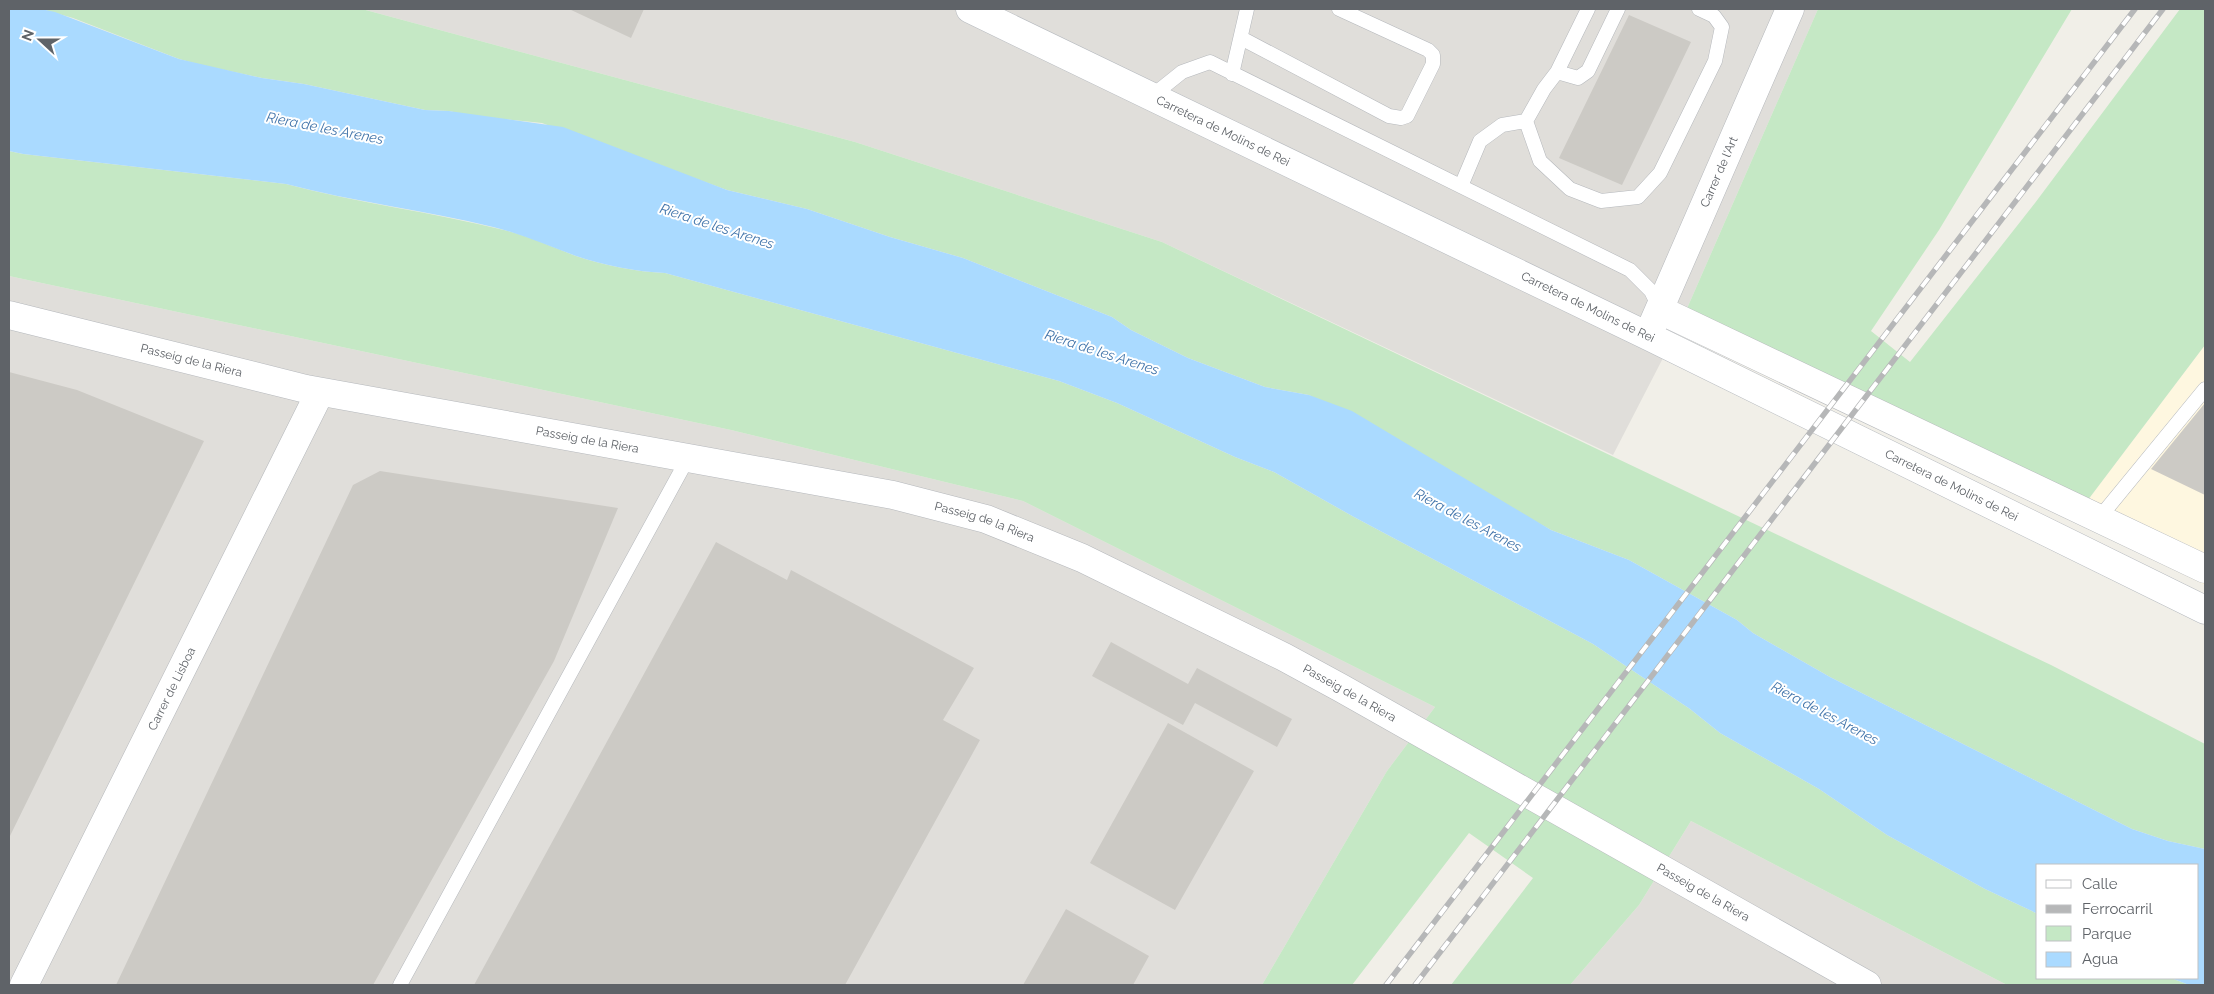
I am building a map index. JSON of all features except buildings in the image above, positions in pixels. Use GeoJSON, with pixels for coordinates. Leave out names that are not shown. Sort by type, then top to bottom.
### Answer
{"type":"FeatureCollection","features":[{"type":"Feature","properties":{"kind":"street","name":"Carretera de Molins de Rei"},"geometry":{"type":"LineString","coordinates":[[970,9],[1648,336],[2205,610]]}},
{"type":"Feature","properties":{"kind":"street","name":"Carrer de l'Art"},"geometry":{"type":"LineString","coordinates":[[1648,336],[1790,9]]}},
{"type":"Feature","properties":{"kind":"street"},"geometry":{"type":"LineString","coordinates":[[1660,310],[2205,568]]}},
{"type":"Feature","properties":{"kind":"street","name":"Passeig de la Riera"},"geometry":{"type":"LineString","coordinates":[[9,316],[320,392],[902,498],[986,519],[1082,558],[1341,688],[1824,974],[1867,985]]}},
{"type":"Feature","properties":{"kind":"street","name":"Carrer de Lisboa"},"geometry":{"type":"LineString","coordinates":[[24,985],[320,392]]}},
{"type":"Feature","properties":{"kind":"lane"},"geometry":{"type":"LineString","coordinates":[[1232,74],[1247,9]]}},
{"type":"Feature","properties":{"kind":"lane"},"geometry":{"type":"LineString","coordinates":[[1241,38],[1389,116],[1401,118],[1407,116],[1433,64],[1433,55],[1428,50],[1339,9]]}},
{"type":"Feature","properties":{"kind":"lane"},"geometry":{"type":"LineString","coordinates":[[1588,9],[1558,72],[1544,89],[1526,121],[1540,161],[1570,189],[1602,201],[1638,198],[1660,173],[1715,61],[1722,27],[1714,16],[1699,9]]}},
{"type":"Feature","properties":{"kind":"lane"},"geometry":{"type":"LineString","coordinates":[[1558,72],[1578,78],[1588,71],[1618,9]]}},
{"type":"Feature","properties":{"kind":"lane"},"geometry":{"type":"LineString","coordinates":[[1152,96],[1182,72],[1210,62],[1630,270],[1651,292],[1660,310]]}},
{"type":"Feature","properties":{"kind":"lane"},"geometry":{"type":"LineString","coordinates":[[1461,186],[1480,141],[1502,125],[1526,121]]}},
{"type":"Feature","properties":{"kind":"lane"},"geometry":{"type":"LineString","coordinates":[[2100,517],[2205,388]]}},
{"type":"Feature","properties":{"kind":"lane"},"geometry":{"type":"LineString","coordinates":[[400,985],[688,458]]}},
{"type":"Feature","properties":{"kind":"shaded area"},"geometry":{"type":"Polygon","coordinates":[[[362,9],[1818,9],[1678,329],[1613,455],[1162,242],[855,142],[362,9]]]}},
{"type":"Feature","properties":{"kind":"shaded area"},"geometry":{"type":"Polygon","coordinates":[[[9,276],[731,430],[1023,501],[1435,707],[1387,771],[1262,985],[9,985],[9,276]]]}},
{"type":"Feature","properties":{"kind":"shaded area"},"geometry":{"type":"Polygon","coordinates":[[[2205,345],[2205,585],[2072,521],[2205,345]]]}},
{"type":"Feature","properties":{"kind":"shaded area"},"geometry":{"type":"Polygon","coordinates":[[[1691,821],[2007,985],[1570,985],[1639,905],[1691,821]]]}},
{"type":"Feature","properties":{"kind":"green space"},"geometry":{"type":"Polygon","coordinates":[[[41,9],[362,9],[855,142],[1162,242],[2051,665],[2205,744],[2205,849],[2168,841],[2132,829],[1830,677],[1753,633],[1737,620],[1629,560],[1551,530],[1309,395],[1265,387],[1188,358],[1131,330],[1112,317],[963,258],[890,237],[807,209],[727,190],[542,123],[472,116],[449,111],[425,110],[304,84],[262,78],[201,65],[179,59],[73,18],[41,9]]]}},
{"type":"Feature","properties":{"kind":"green space"},"geometry":{"type":"Polygon","coordinates":[[[1818,9],[2072,9],[1939,230],[1871,331],[1910,362],[2035,203],[2180,9],[2205,9],[2205,345],[2072,521],[1678,329],[1818,9]]]}},
{"type":"Feature","properties":{"kind":"green space"},"geometry":{"type":"Polygon","coordinates":[[[9,151],[286,184],[340,197],[477,224],[522,235],[597,262],[631,270],[665,273],[1059,381],[1117,403],[1235,457],[1274,472],[1354,517],[1593,644],[1690,709],[1720,733],[1819,789],[1887,835],[1985,889],[2036,913],[2036,979],[2174,979],[2189,985],[2007,985],[1691,821],[1639,905],[1570,985],[1451,985],[1533,878],[1469,833],[1352,985],[1262,985],[1387,771],[1435,707],[1023,501],[731,430],[9,276],[9,151]]]}},
{"type":"Feature","properties":{"kind":"water","name":"Riera de les Arenes"},"geometry":{"type":"Polygon","coordinates":[[[9,9],[41,9],[55,12],[179,59],[262,78],[304,84],[425,110],[449,111],[563,127],[727,190],[807,209],[890,237],[963,258],[1112,317],[1131,330],[1188,358],[1265,387],[1309,395],[1352,411],[1551,530],[1629,560],[1737,620],[1753,633],[1830,677],[2132,829],[2168,841],[2205,849],[2205,985],[2189,985],[2174,979],[2199,979],[2199,864],[2036,864],[2036,913],[1985,889],[1887,835],[1819,789],[1720,733],[1690,709],[1593,644],[1354,517],[1274,472],[1235,457],[1117,403],[1059,381],[665,273],[631,270],[597,262],[514,233],[467,221],[337,196],[286,184],[9,151],[9,9]]]}},
{"type":"Feature","properties":{"kind":"railway"},"geometry":{"type":"LineString","coordinates":[[1386,985],[2135,9]]}},
{"type":"Feature","properties":{"kind":"railway"},"geometry":{"type":"LineString","coordinates":[[1415,985],[2163,9]]}}]}
